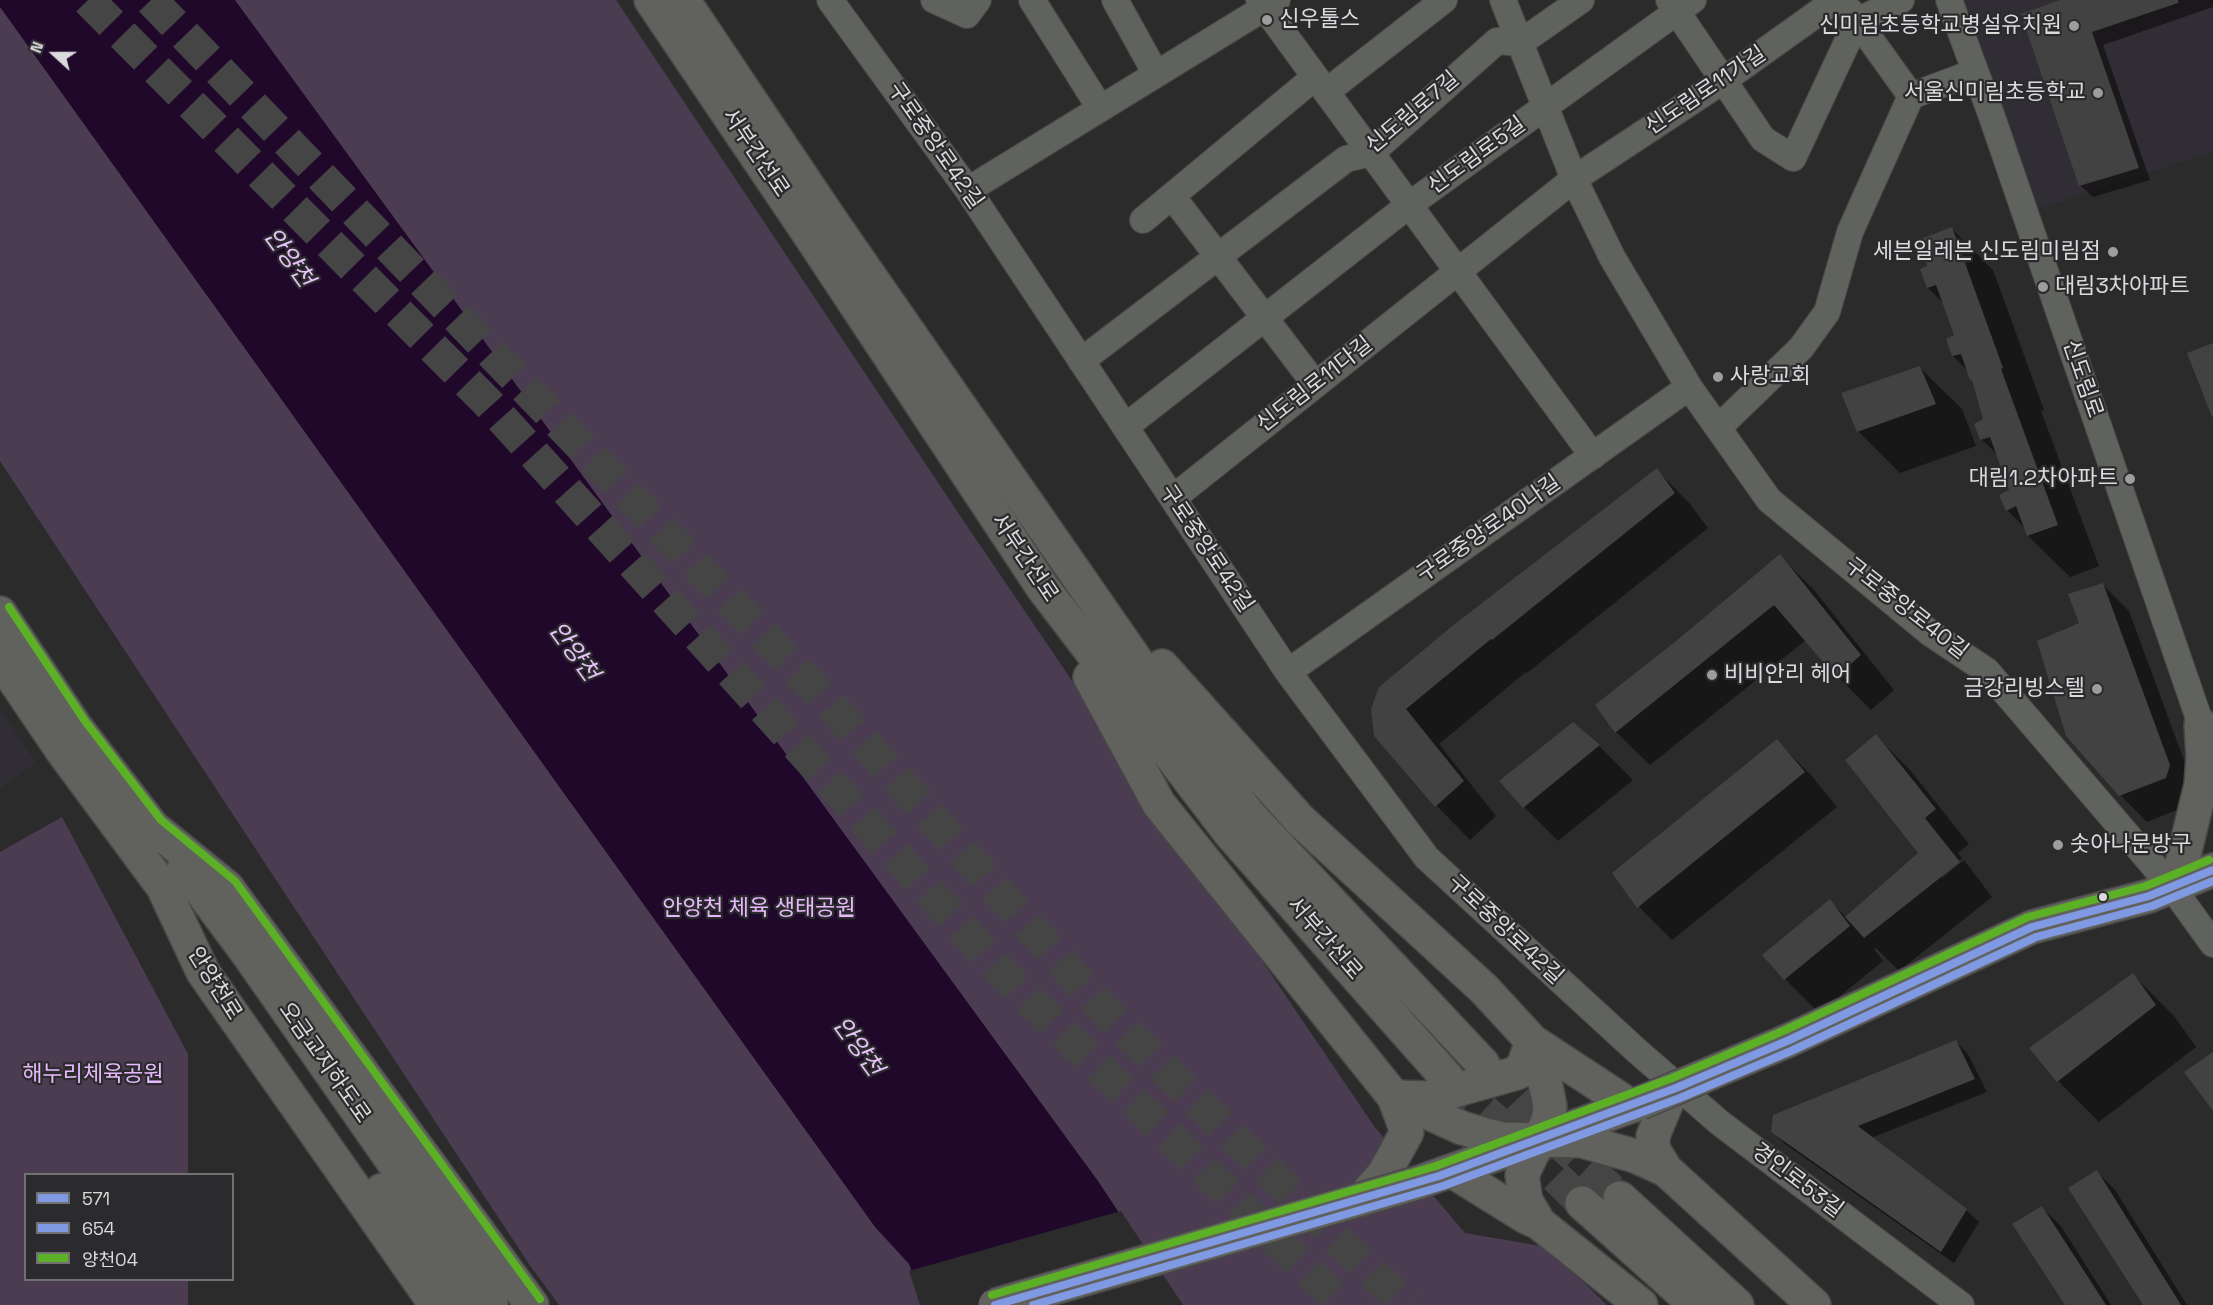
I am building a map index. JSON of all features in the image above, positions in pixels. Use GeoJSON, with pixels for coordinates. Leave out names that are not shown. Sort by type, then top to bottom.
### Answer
{"type":"FeatureCollection","features":[{"type":"Feature","properties":{"kind":"main road","name":"서부간선로"},"geometry":{"type":"LineString","coordinates":[[651,0],[1043,588],[1230,833],[1447,1078]]}},
{"type":"Feature","properties":{"kind":"main road","name":"서부간선로"},"geometry":{"type":"LineString","coordinates":[[683,0],[824,209],[1192,741],[1251,816],[1483,1064]]}},
{"type":"Feature","properties":{"kind":"main road"},"geometry":{"type":"LineString","coordinates":[[1068,561],[1300,820],[1484,989],[1532,1041],[1636,1104]]}},
{"type":"Feature","properties":{"kind":"main road"},"geometry":{"type":"LineString","coordinates":[[1043,588],[1159,804],[1394,1097],[1407,1132],[1384,1174],[1360,1200]]}},
{"type":"Feature","properties":{"kind":"main road","name":"오금교지하도로"},"geometry":{"type":"LineString","coordinates":[[0,613],[76,727],[507,1302]]}},
{"type":"Feature","properties":{"kind":"main road","name":"안양천로"},"geometry":{"type":"LineString","coordinates":[[0,659],[63,752],[163,887],[202,972],[436,1305]]}},
{"type":"Feature","properties":{"kind":"main road"},"geometry":{"type":"LineString","coordinates":[[2174,885],[2201,785],[2207,730]]}},
{"type":"Feature","properties":{"kind":"main road"},"geometry":{"type":"LineString","coordinates":[[995,1305],[1360,1200],[1452,1171],[1672,1090],[1787,1041],[2032,927],[2149,896],[2213,870]]}},
{"type":"Feature","properties":{"kind":"main road","name":"오금교지하도로"},"geometry":{"type":"LineString","coordinates":[[163,887],[507,1302]]}},
{"type":"Feature","properties":{"kind":"main road"},"geometry":{"type":"LineString","coordinates":[[1394,1097],[1428,1098],[1517,1073],[1524,1064],[1532,1041]]}},
{"type":"Feature","properties":{"kind":"main road"},"geometry":{"type":"LineString","coordinates":[[1532,1041],[1550,1106],[1548,1121],[1522,1175],[1526,1201],[1539,1222]]}},
{"type":"Feature","properties":{"kind":"main road"},"geometry":{"type":"LineString","coordinates":[[1672,1090],[1653,1136],[1653,1149],[1666,1170],[1814,1305]]}},
{"type":"Feature","properties":{"kind":"main road"},"geometry":{"type":"LineString","coordinates":[[1394,1097],[1461,1128],[1486,1136],[1503,1139],[1582,1142],[1635,1156],[1666,1170]]}},
{"type":"Feature","properties":{"kind":"main road"},"geometry":{"type":"LineString","coordinates":[[1539,1222],[1540,1212],[1547,1207],[1644,1170],[1666,1170]]}},
{"type":"Feature","properties":{"kind":"main road"},"geometry":{"type":"LineString","coordinates":[[1452,1171],[1526,1217],[1539,1222],[1641,1305]]}},
{"type":"Feature","properties":{"kind":"main road"},"geometry":{"type":"LineString","coordinates":[[1620,1198],[1737,1305]]}},
{"type":"Feature","properties":{"kind":"main road"},"geometry":{"type":"LineString","coordinates":[[1582,1203],[1696,1305]]}},
{"type":"Feature","properties":{"kind":"street","name":"구로중앙로42길"},"geometry":{"type":"LineString","coordinates":[[830,0],[968,190],[1288,672],[1427,858],[1637,1051]]}},
{"type":"Feature","properties":{"kind":"street"},"geometry":{"type":"LineString","coordinates":[[934,0],[967,15],[978,0]]}},
{"type":"Feature","properties":{"kind":"street"},"geometry":{"type":"LineString","coordinates":[[1032,0],[1100,108]]}},
{"type":"Feature","properties":{"kind":"street"},"geometry":{"type":"LineString","coordinates":[[1115,0],[1156,74]]}},
{"type":"Feature","properties":{"kind":"street"},"geometry":{"type":"LineString","coordinates":[[1143,220],[1321,85],[1444,0]]}},
{"type":"Feature","properties":{"kind":"street"},"geometry":{"type":"LineString","coordinates":[[1503,0],[1574,179],[1612,257],[1689,387]]}},
{"type":"Feature","properties":{"kind":"street","name":"신도림로7길"},"geometry":{"type":"LineString","coordinates":[[1081,361],[1346,159],[1371,153],[1497,41],[1520,43],[1581,0]]}},
{"type":"Feature","properties":{"kind":"street","name":"신도림로11가길"},"geometry":{"type":"LineString","coordinates":[[1574,179],[1724,81],[1836,0]]}},
{"type":"Feature","properties":{"kind":"street"},"geometry":{"type":"LineString","coordinates":[[1843,0],[1911,96]]}},
{"type":"Feature","properties":{"kind":"street"},"geometry":{"type":"LineString","coordinates":[[1680,4],[1724,81],[1763,139],[1793,158],[1857,21],[1902,0]]}},
{"type":"Feature","properties":{"kind":"street","name":"신도림로"},"geometry":{"type":"LineString","coordinates":[[1949,0],[2207,730],[2213,760]]}},
{"type":"Feature","properties":{"kind":"street"},"geometry":{"type":"LineString","coordinates":[[968,190],[1267,3],[1321,85],[1593,456]]}},
{"type":"Feature","properties":{"kind":"street","name":"신도림로5길"},"geometry":{"type":"LineString","coordinates":[[1125,427],[1409,205],[1545,107],[1680,4]]}},
{"type":"Feature","properties":{"kind":"street"},"geometry":{"type":"LineString","coordinates":[[1718,428],[1801,348],[1827,312],[1850,232],[1911,96],[1975,72]]}},
{"type":"Feature","properties":{"kind":"street","name":"신도림로11다길"},"geometry":{"type":"LineString","coordinates":[[1173,498],[1574,179]]}},
{"type":"Feature","properties":{"kind":"street"},"geometry":{"type":"LineString","coordinates":[[1172,196],[1316,384]]}},
{"type":"Feature","properties":{"kind":"street","name":"구로중앙로40길"},"geometry":{"type":"LineString","coordinates":[[1689,387],[1769,500],[1930,633],[1987,670],[2174,885],[2213,944]]}},
{"type":"Feature","properties":{"kind":"street","name":"구로중앙로40나길"},"geometry":{"type":"LineString","coordinates":[[1288,672],[1689,387]]}},
{"type":"Feature","properties":{"kind":"street","name":"경인로53길"},"geometry":{"type":"LineString","coordinates":[[1637,1051],[1720,1123],[1961,1305]]}},
{"type":"Feature","properties":{"kind":"shaded area","name":"서울신미림초등학교"},"geometry":{"type":"Polygon","coordinates":[[[1949,0],[2213,0],[2213,152],[2025,213],[1949,0]]]}},
{"type":"Feature","properties":{"kind":"shaded area"},"geometry":{"type":"Polygon","coordinates":[[[0,708],[36,763],[0,788],[0,708]]]}},
{"type":"Feature","properties":{"kind":"green space","name":"안양천 체육 생태공원"},"geometry":{"type":"Polygon","coordinates":[[[0,0],[616,0],[965,523],[1374,1126],[1465,1233],[1547,1247],[1607,1305],[559,1305],[531,1267],[0,461],[0,0]]]}},
{"type":"Feature","properties":{"kind":"green space","name":"해누리체육공원"},"geometry":{"type":"Polygon","coordinates":[[[62,817],[188,1054],[188,1173],[24,1173],[24,1281],[188,1281],[188,1305],[0,1305],[0,852],[62,817]]]}},
{"type":"Feature","properties":{"kind":"water","name":"안양천"},"geometry":{"type":"Polygon","coordinates":[[[0,0],[235,0],[1098,1181],[1180,1305],[924,1305],[909,1264],[875,1227],[0,7],[0,0]]]}},
{"type":"Feature","properties":{"kind":"pier"},"geometry":{"type":"Polygon","coordinates":[[[1121,1211],[1183,1305],[920,1305],[909,1271],[1121,1211]]]}},
{"type":"Feature","properties":{"kind":"building"},"geometry":{"type":"Polygon","coordinates":[[[2060,0],[2178,0],[2178,3],[2092,32],[2139,168],[2079,186],[2021,14],[2060,0]]]}},
{"type":"Feature","properties":{"kind":"building"},"geometry":{"type":"Polygon","coordinates":[[[1952,227],[2058,525],[2027,536],[2016,506],[2006,511],[1999,495],[2009,490],[1990,437],[1980,440],[1974,424],[1983,419],[1972,380],[1970,380],[1961,354],[1952,356],[1946,339],[1954,335],[1936,285],[1927,288],[1920,269],[1927,266],[1918,240],[1952,227]]]}},
{"type":"Feature","properties":{"kind":"building"},"geometry":{"type":"Polygon","coordinates":[[[2213,343],[2213,416],[2212,417],[2187,353],[2213,343]]]}},
{"type":"Feature","properties":{"kind":"building"},"geometry":{"type":"Polygon","coordinates":[[[1920,366],[1936,404],[1857,432],[1841,393],[1920,366]]]}},
{"type":"Feature","properties":{"kind":"building"},"geometry":{"type":"Polygon","coordinates":[[[1657,468],[1675,493],[1406,709],[1464,781],[1435,807],[1374,736],[1371,709],[1379,687],[1451,627],[1657,468]]]}},
{"type":"Feature","properties":{"kind":"building"},"geometry":{"type":"Polygon","coordinates":[[[1780,554],[1861,655],[1836,677],[1774,605],[1615,733],[1595,705],[1780,554]]]}},
{"type":"Feature","properties":{"kind":"building","name":"금강리빙스텔"},"geometry":{"type":"Polygon","coordinates":[[[2103,583],[2170,765],[2166,778],[2119,796],[2066,736],[2037,641],[2079,623],[2068,594],[2103,583]]]}},
{"type":"Feature","properties":{"kind":"building"},"geometry":{"type":"Polygon","coordinates":[[[1573,722],[1600,745],[1523,808],[1499,781],[1573,722]]]}},
{"type":"Feature","properties":{"kind":"building"},"geometry":{"type":"Polygon","coordinates":[[[1876,734],[1936,809],[1925,818],[1960,862],[1864,938],[1845,917],[1918,853],[1845,760],[1876,734]]]}},
{"type":"Feature","properties":{"kind":"building"},"geometry":{"type":"Polygon","coordinates":[[[1777,739],[1805,772],[1637,908],[1612,873],[1777,739]]]}},
{"type":"Feature","properties":{"kind":"building"},"geometry":{"type":"Polygon","coordinates":[[[1830,899],[1850,926],[1784,980],[1762,955],[1830,899]]]}},
{"type":"Feature","properties":{"kind":"building"},"geometry":{"type":"Polygon","coordinates":[[[2133,973],[2156,1005],[2057,1082],[2029,1048],[2133,973]]]}},
{"type":"Feature","properties":{"kind":"building"},"geometry":{"type":"Polygon","coordinates":[[[1956,1040],[1975,1079],[1858,1126],[1967,1209],[1941,1252],[1771,1132],[1773,1115],[1956,1040]]]}},
{"type":"Feature","properties":{"kind":"building"},"geometry":{"type":"Polygon","coordinates":[[[2213,1052],[2213,1111],[2184,1072],[2213,1052]]]}},
{"type":"Feature","properties":{"kind":"building"},"geometry":{"type":"Polygon","coordinates":[[[2097,1170],[2181,1305],[2143,1305],[2068,1188],[2097,1170]]]}},
{"type":"Feature","properties":{"kind":"building"},"geometry":{"type":"Polygon","coordinates":[[[2042,1206],[2106,1305],[2065,1305],[2012,1224],[2042,1206]]]}},
{"type":"Feature","properties":{"kind":"tunnel"},"geometry":{"type":"LineString","coordinates":[[88,0],[487,402],[1008,979],[1343,1305]]}},
{"type":"Feature","properties":{"kind":"tunnel"},"geometry":{"type":"LineString","coordinates":[[151,0],[826,700],[1107,1013],[1378,1279],[1410,1305]]}},
{"type":"Feature","properties":{"kind":"tunnel"},"geometry":{"type":"LineString","coordinates":[[1483,1064],[1548,1132],[1620,1198]]}},
{"type":"Feature","properties":{"kind":"tunnel"},"geometry":{"type":"LineString","coordinates":[[1447,1078],[1530,1151],[1582,1203]]}},
{"type":"Feature","properties":{"kind":"transit line","name":"양천04"},"geometry":{"type":"LineString","coordinates":[[9,607],[85,721],[161,820],[235,881],[540,1299]]}},
{"type":"Feature","properties":{"kind":"transit line","name":"양천04"},"geometry":{"type":"LineString","coordinates":[[992,1295],[1436,1166],[1672,1078],[1783,1031],[2028,917],[2146,886],[2209,860]]}},
{"type":"Feature","properties":{"kind":"transit line","name":"571"},"geometry":{"type":"LineString","coordinates":[[995,1305],[1439,1176],[1676,1088],[1787,1041],[2032,927],[2149,896],[2213,870]]}},
{"type":"Feature","properties":{"kind":"transit line","name":"654"},"geometry":{"type":"LineString","coordinates":[[1033,1305],[1443,1186],[1680,1098],[1791,1051],[2036,937],[2152,906],[2213,881]]}},
{"type":"Feature","properties":{"kind":"place","name":"신우툴스"},"geometry":{"type":"Point","coordinates":[1267,20]}},
{"type":"Feature","properties":{"kind":"place","name":"신미림초등학교병설유치원"},"geometry":{"type":"Point","coordinates":[2074,26]}},
{"type":"Feature","properties":{"kind":"place","name":"서울신미림초등학교"},"geometry":{"type":"Point","coordinates":[2098,93]}},
{"type":"Feature","properties":{"kind":"place","name":"세븐일레븐 신도림미림점"},"geometry":{"type":"Point","coordinates":[2113,252]}},
{"type":"Feature","properties":{"kind":"place","name":"대림3차아파트"},"geometry":{"type":"Point","coordinates":[2043,287]}},
{"type":"Feature","properties":{"kind":"place","name":"사랑교회"},"geometry":{"type":"Point","coordinates":[1718,377]}},
{"type":"Feature","properties":{"kind":"place","name":"대림1.2차아파트"},"geometry":{"type":"Point","coordinates":[2130,479]}},
{"type":"Feature","properties":{"kind":"place","name":"비비안리 헤어"},"geometry":{"type":"Point","coordinates":[1712,675]}},
{"type":"Feature","properties":{"kind":"place","name":"금강리빙스텔"},"geometry":{"type":"Point","coordinates":[2097,689]}},
{"type":"Feature","properties":{"kind":"place","name":"솟아나문방구"},"geometry":{"type":"Point","coordinates":[2058,845]}}]}
